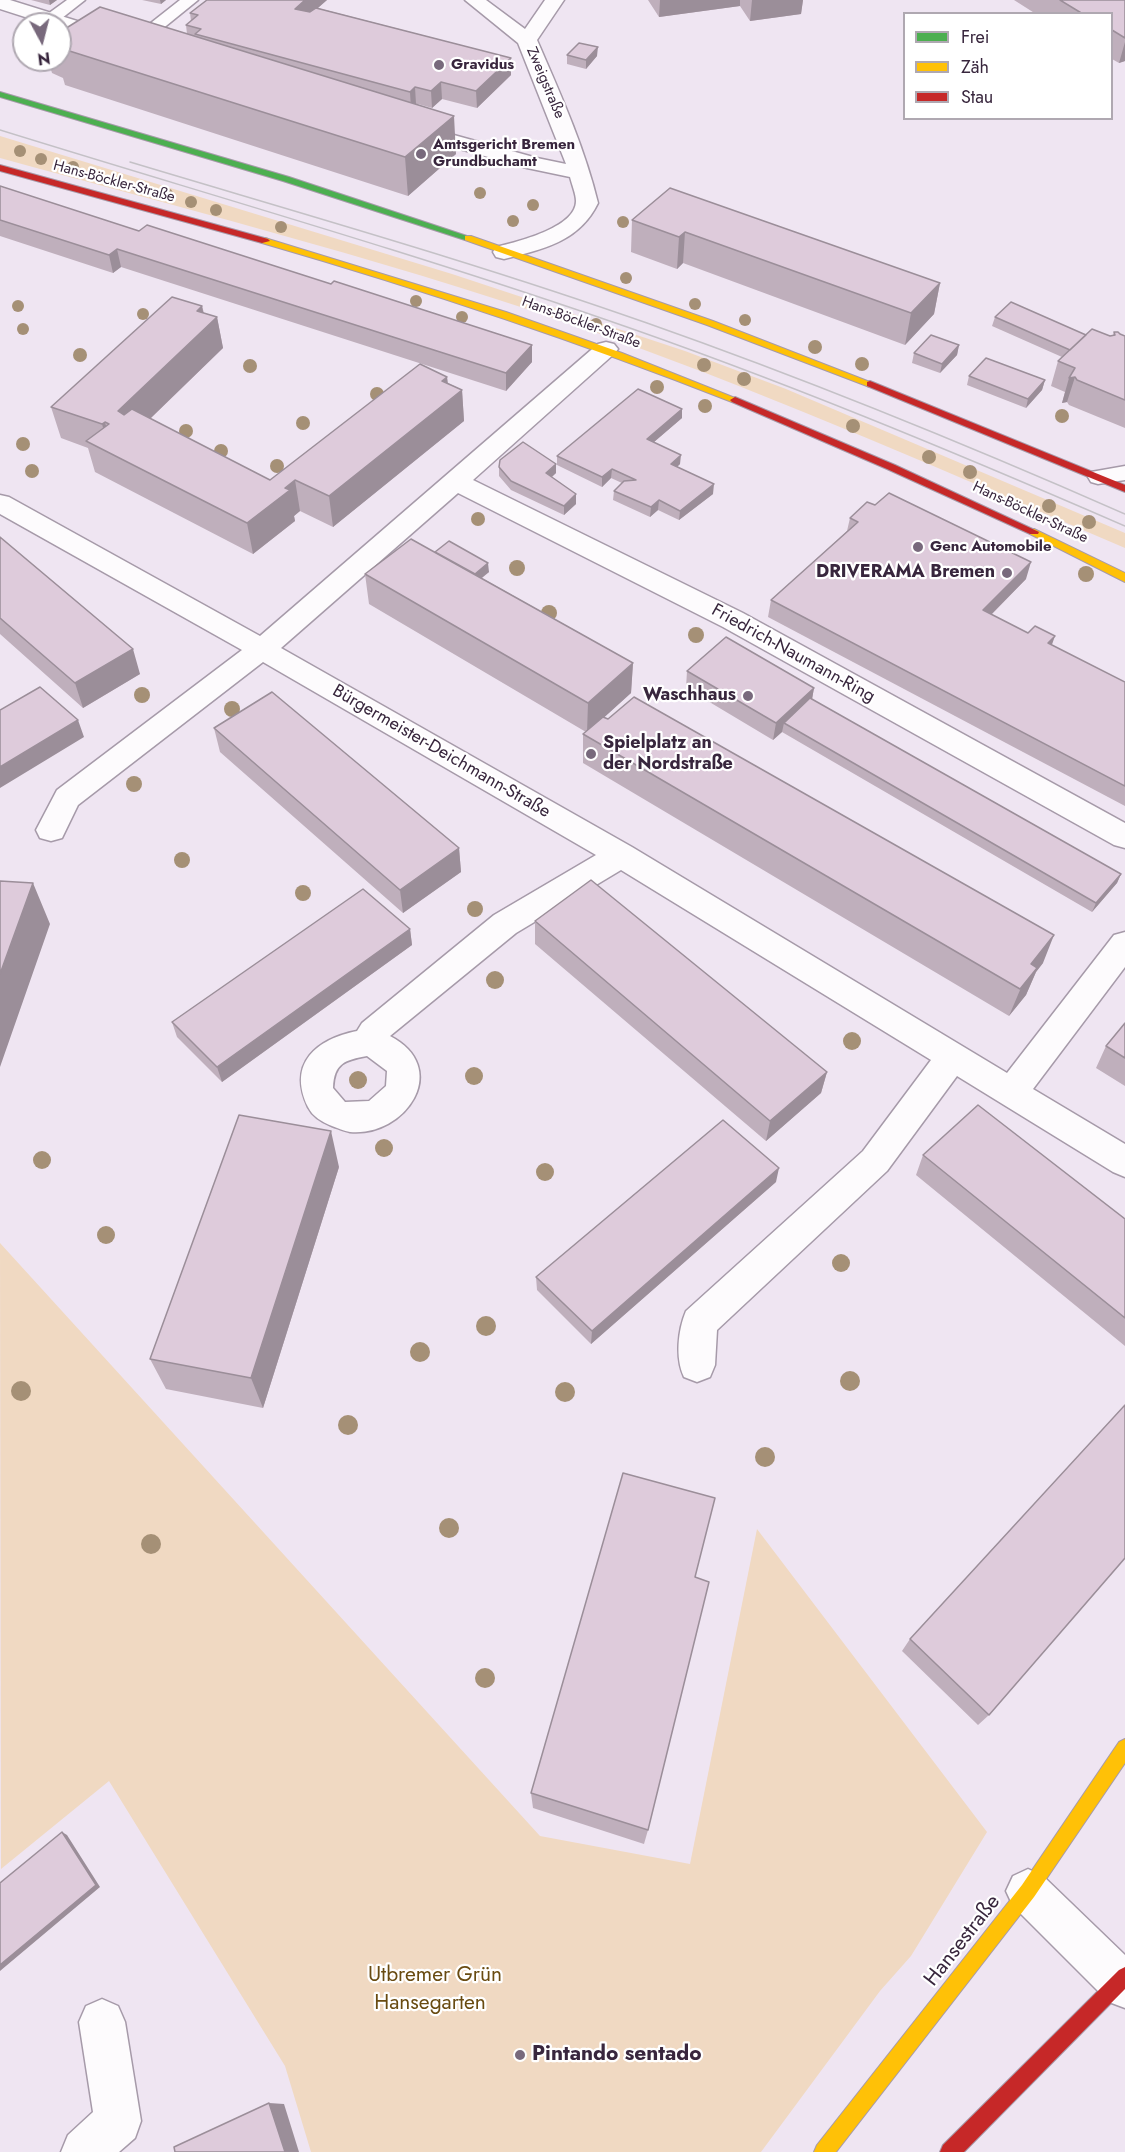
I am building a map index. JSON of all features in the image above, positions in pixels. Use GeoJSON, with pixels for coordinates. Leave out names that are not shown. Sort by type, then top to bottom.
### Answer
{"type":"FeatureCollection","features":[{"type":"Feature","properties":{"kind":"main road"},"geometry":{"type":"LineString","coordinates":[[0,94],[223,160],[504,252],[694,318],[929,407],[1125,489]]}},
{"type":"Feature","properties":{"kind":"main road","name":"Hans-Böckler-Straße"},"geometry":{"type":"LineString","coordinates":[[0,168],[371,271],[487,308],[606,350],[715,390],[801,427],[1049,538],[1125,578]]}},
{"type":"Feature","properties":{"kind":"main road","name":"Hansestraße"},"geometry":{"type":"LineString","coordinates":[[824,2152],[1028,1891],[1125,1748]]}},
{"type":"Feature","properties":{"kind":"main road"},"geometry":{"type":"LineString","coordinates":[[950,2152],[1124,1981]]}},
{"type":"Feature","properties":{"kind":"street","name":"Zweigstraße"},"geometry":{"type":"LineString","coordinates":[[474,0],[527,40],[580,173],[586,203],[580,217],[568,228],[543,241],[504,252]]}},
{"type":"Feature","properties":{"kind":"street","name":"Zweigstraße"},"geometry":{"type":"LineString","coordinates":[[527,40],[555,0]]}},
{"type":"Feature","properties":{"kind":"street"},"geometry":{"type":"LineString","coordinates":[[0,3],[29,12]]}},
{"type":"Feature","properties":{"kind":"street"},"geometry":{"type":"LineString","coordinates":[[72,25],[159,52]]}},
{"type":"Feature","properties":{"kind":"street"},"geometry":{"type":"LineString","coordinates":[[396,125],[534,164],[580,173]]}},
{"type":"Feature","properties":{"kind":"street"},"geometry":{"type":"LineString","coordinates":[[51,830],[67,798],[262,650],[606,350]]}},
{"type":"Feature","properties":{"kind":"street","name":"Friedrich-Naumann-Ring"},"geometry":{"type":"LineString","coordinates":[[456,482],[733,620],[1125,837]]}},
{"type":"Feature","properties":{"kind":"street","name":"Bürgermeister-Deichmann-Straße"},"geometry":{"type":"LineString","coordinates":[[0,503],[621,855],[1125,1162]]}},
{"type":"Feature","properties":{"kind":"street"},"geometry":{"type":"LineString","coordinates":[[368,1042],[373,1032],[505,924],[621,855]]}},
{"type":"Feature","properties":{"kind":"street"},"geometry":{"type":"LineString","coordinates":[[1011,1092],[1125,944]]}},
{"type":"Feature","properties":{"kind":"street"},"geometry":{"type":"LineString","coordinates":[[697,1365],[699,1323],[875,1161],[952,1057]]}},
{"type":"Feature","properties":{"kind":"street"},"geometry":{"type":"LineString","coordinates":[[1028,1891],[1124,1981]]}},
{"type":"Feature","properties":{"kind":"street"},"geometry":{"type":"LineString","coordinates":[[85,2152],[118,2121],[102,2022]]}},
{"type":"Feature","properties":{"kind":"lane"},"geometry":{"type":"LineString","coordinates":[[61,12],[77,0]]}},
{"type":"Feature","properties":{"kind":"lane"},"geometry":{"type":"LineString","coordinates":[[134,44],[190,0]]}},
{"type":"Feature","properties":{"kind":"lane"},"geometry":{"type":"LineString","coordinates":[[1098,477],[1125,473]]}},
{"type":"Feature","properties":{"kind":"green space"},"geometry":{"type":"Polygon","coordinates":[[[0,136],[452,274],[685,351],[786,389],[1125,533],[1125,548],[804,412],[609,337],[382,264],[0,158],[0,136]]]}},
{"type":"Feature","properties":{"kind":"green space","name":"Utbremer Grün"},"geometry":{"type":"Polygon","coordinates":[[[0,1243],[540,1836],[690,1864],[757,1529],[987,1832],[911,1956],[880,1991],[761,2152],[311,2152],[285,2066],[109,1781],[1,1869],[0,1243]]]}},
{"type":"Feature","properties":{"kind":"building"},"geometry":{"type":"Polygon","coordinates":[[[207,0],[305,0],[295,9],[310,12],[316,8],[511,58],[476,91],[441,82],[431,91],[415,87],[410,92],[195,34],[201,29],[186,25],[198,15],[190,13],[207,0]]]}},
{"type":"Feature","properties":{"kind":"building"},"geometry":{"type":"Polygon","coordinates":[[[1060,0],[1125,0],[1125,38],[1113,31],[1113,12],[1080,12],[1060,0]]]}},
{"type":"Feature","properties":{"kind":"building"},"geometry":{"type":"Polygon","coordinates":[[[100,7],[454,116],[405,157],[72,52],[72,24],[100,7]]]}},
{"type":"Feature","properties":{"kind":"building"},"geometry":{"type":"Polygon","coordinates":[[[579,43],[598,47],[586,60],[567,55],[579,43]]]}},
{"type":"Feature","properties":{"kind":"building"},"geometry":{"type":"Polygon","coordinates":[[[0,186],[139,231],[147,225],[331,284],[334,281],[532,345],[506,373],[117,249],[109,255],[0,220],[0,186]]]}},
{"type":"Feature","properties":{"kind":"building"},"geometry":{"type":"Polygon","coordinates":[[[670,188],[940,283],[911,313],[685,232],[679,237],[632,220],[670,188]]]}},
{"type":"Feature","properties":{"kind":"building"},"geometry":{"type":"Polygon","coordinates":[[[172,297],[202,306],[197,311],[217,317],[118,411],[124,415],[132,409],[270,480],[420,364],[447,377],[442,381],[462,390],[329,496],[295,480],[285,488],[290,490],[247,523],[86,441],[109,424],[105,422],[102,424],[51,407],[172,297]]]}},
{"type":"Feature","properties":{"kind":"building"},"geometry":{"type":"Polygon","coordinates":[[[1011,302],[1086,335],[1070,350],[995,317],[1011,302]]]}},
{"type":"Feature","properties":{"kind":"building"},"geometry":{"type":"Polygon","coordinates":[[[1092,329],[1110,336],[1118,332],[1125,336],[1125,400],[1077,380],[1075,377],[1069,378],[1075,368],[1058,361],[1092,329]]]}},
{"type":"Feature","properties":{"kind":"building"},"geometry":{"type":"Polygon","coordinates":[[[931,335],[959,345],[942,364],[914,353],[931,335]]]}},
{"type":"Feature","properties":{"kind":"building"},"geometry":{"type":"Polygon","coordinates":[[[986,358],[1045,380],[1028,399],[969,376],[986,358]]]}},
{"type":"Feature","properties":{"kind":"building"},"geometry":{"type":"Polygon","coordinates":[[[638,389],[682,409],[647,439],[681,455],[671,464],[714,484],[680,511],[659,500],[651,507],[614,491],[624,481],[636,480],[612,469],[602,477],[557,456],[638,389]]]}},
{"type":"Feature","properties":{"kind":"building"},"geometry":{"type":"Polygon","coordinates":[[[523,442],[556,464],[546,473],[576,494],[564,506],[511,481],[499,467],[500,460],[523,442]]]}},
{"type":"Feature","properties":{"kind":"building"},"geometry":{"type":"Polygon","coordinates":[[[889,493],[1031,562],[983,610],[1028,633],[1035,626],[1055,636],[1048,643],[1125,682],[1125,786],[771,600],[858,522],[850,518],[867,502],[875,505],[889,493]]]}},
{"type":"Feature","properties":{"kind":"building"},"geometry":{"type":"Polygon","coordinates":[[[0,537],[133,649],[75,683],[0,618],[0,537]]]}},
{"type":"Feature","properties":{"kind":"building"},"geometry":{"type":"Polygon","coordinates":[[[411,539],[633,663],[588,703],[365,574],[411,539]]]}},
{"type":"Feature","properties":{"kind":"building"},"geometry":{"type":"Polygon","coordinates":[[[449,541],[488,563],[475,574],[435,552],[449,541]]]}},
{"type":"Feature","properties":{"kind":"building"},"geometry":{"type":"Polygon","coordinates":[[[726,637],[814,688],[776,723],[687,671],[726,637]]]}},
{"type":"Feature","properties":{"kind":"building"},"geometry":{"type":"Polygon","coordinates":[[[40,687],[78,720],[0,767],[0,710],[40,687]]]}},
{"type":"Feature","properties":{"kind":"building"},"geometry":{"type":"Polygon","coordinates":[[[272,692],[459,848],[400,890],[214,728],[272,692]]]}},
{"type":"Feature","properties":{"kind":"building"},"geometry":{"type":"Polygon","coordinates":[[[634,697],[1054,935],[1031,964],[1037,968],[1020,989],[583,734],[603,717],[608,719],[634,697]]]}},
{"type":"Feature","properties":{"kind":"building"},"geometry":{"type":"Polygon","coordinates":[[[810,698],[1121,874],[1096,903],[784,723],[810,698]]]}},
{"type":"Feature","properties":{"kind":"building"},"geometry":{"type":"Polygon","coordinates":[[[591,880],[827,1072],[770,1121],[535,921],[591,880]]]}},
{"type":"Feature","properties":{"kind":"building"},"geometry":{"type":"Polygon","coordinates":[[[0,881],[33,883],[0,974],[0,881]]]}},
{"type":"Feature","properties":{"kind":"building"},"geometry":{"type":"Polygon","coordinates":[[[363,889],[410,929],[217,1067],[172,1022],[363,889]]]}},
{"type":"Feature","properties":{"kind":"building"},"geometry":{"type":"Polygon","coordinates":[[[1125,1023],[1125,1058],[1106,1046],[1125,1023]]]}},
{"type":"Feature","properties":{"kind":"building"},"geometry":{"type":"Polygon","coordinates":[[[978,1105],[1125,1219],[1125,1318],[923,1155],[978,1105]]]}},
{"type":"Feature","properties":{"kind":"building"},"geometry":{"type":"Polygon","coordinates":[[[239,1115],[331,1131],[251,1378],[150,1359],[239,1115]]]}},
{"type":"Feature","properties":{"kind":"building"},"geometry":{"type":"Polygon","coordinates":[[[723,1120],[779,1168],[592,1331],[536,1277],[723,1120]]]}},
{"type":"Feature","properties":{"kind":"building"},"geometry":{"type":"Polygon","coordinates":[[[1125,1405],[1125,1558],[989,1715],[910,1639],[1125,1405]]]}},
{"type":"Feature","properties":{"kind":"building"},"geometry":{"type":"Polygon","coordinates":[[[623,1473],[715,1498],[695,1577],[709,1582],[648,1830],[531,1793],[623,1473]]]}},
{"type":"Feature","properties":{"kind":"building"},"geometry":{"type":"Polygon","coordinates":[[[62,1832],[96,1885],[0,1965],[0,1883],[62,1832]]]}},
{"type":"Feature","properties":{"kind":"building"},"geometry":{"type":"Polygon","coordinates":[[[269,2103],[285,2152],[175,2152],[174,2147],[269,2103]]]}},
{"type":"Feature","properties":{"kind":"tram line"},"geometry":{"type":"LineString","coordinates":[[0,130],[452,269],[668,341],[865,417],[1125,526]]}},
{"type":"Feature","properties":{"kind":"tram line"},"geometry":{"type":"LineString","coordinates":[[130,162],[454,259],[647,323],[888,414],[1125,514]]}},
{"type":"Feature","properties":{"kind":"traffic: fast"},"geometry":{"type":"LineString","coordinates":[[0,94],[286,179],[468,238]]}},
{"type":"Feature","properties":{"kind":"traffic: slow"},"geometry":{"type":"LineString","coordinates":[[468,238],[710,323],[870,384]]}},
{"type":"Feature","properties":{"kind":"traffic: slow"},"geometry":{"type":"LineString","coordinates":[[265,241],[502,314],[619,355],[735,400]]}},
{"type":"Feature","properties":{"kind":"traffic: slow"},"geometry":{"type":"LineString","coordinates":[[1034,532],[1125,578]]}},
{"type":"Feature","properties":{"kind":"traffic: slow"},"geometry":{"type":"LineString","coordinates":[[824,2152],[1028,1891],[1125,1748]]}},
{"type":"Feature","properties":{"kind":"traffic: jam"},"geometry":{"type":"LineString","coordinates":[[0,168],[265,241]]}},
{"type":"Feature","properties":{"kind":"traffic: jam"},"geometry":{"type":"LineString","coordinates":[[870,384],[1125,489]]}},
{"type":"Feature","properties":{"kind":"traffic: jam"},"geometry":{"type":"LineString","coordinates":[[735,400],[1034,532]]}},
{"type":"Feature","properties":{"kind":"traffic: jam"},"geometry":{"type":"LineString","coordinates":[[950,2152],[1125,1976]]}},
{"type":"Feature","properties":{"kind":"place","name":"Gravidus"},"geometry":{"type":"Point","coordinates":[439,65]}},
{"type":"Feature","properties":{"kind":"place","name":"Amtsgericht Bremen Grundbuchamt"},"geometry":{"type":"Point","coordinates":[421,154]}},
{"type":"Feature","properties":{"kind":"place","name":"Genc Automobile"},"geometry":{"type":"Point","coordinates":[918,547]}},
{"type":"Feature","properties":{"kind":"place","name":"DRIVERAMA Bremen"},"geometry":{"type":"Point","coordinates":[1007,573]}},
{"type":"Feature","properties":{"kind":"place","name":"Waschhaus"},"geometry":{"type":"Point","coordinates":[748,696]}},
{"type":"Feature","properties":{"kind":"place","name":"Spielplatz an der Nordstraße"},"geometry":{"type":"Point","coordinates":[591,754]}},
{"type":"Feature","properties":{"kind":"place","name":"Pintando sentado"},"geometry":{"type":"Point","coordinates":[520,2055]}},
{"type":"Feature","properties":{"kind":"park label","name":"Hansegarten"},"geometry":{"type":"Point","coordinates":[430,2004]}}]}
